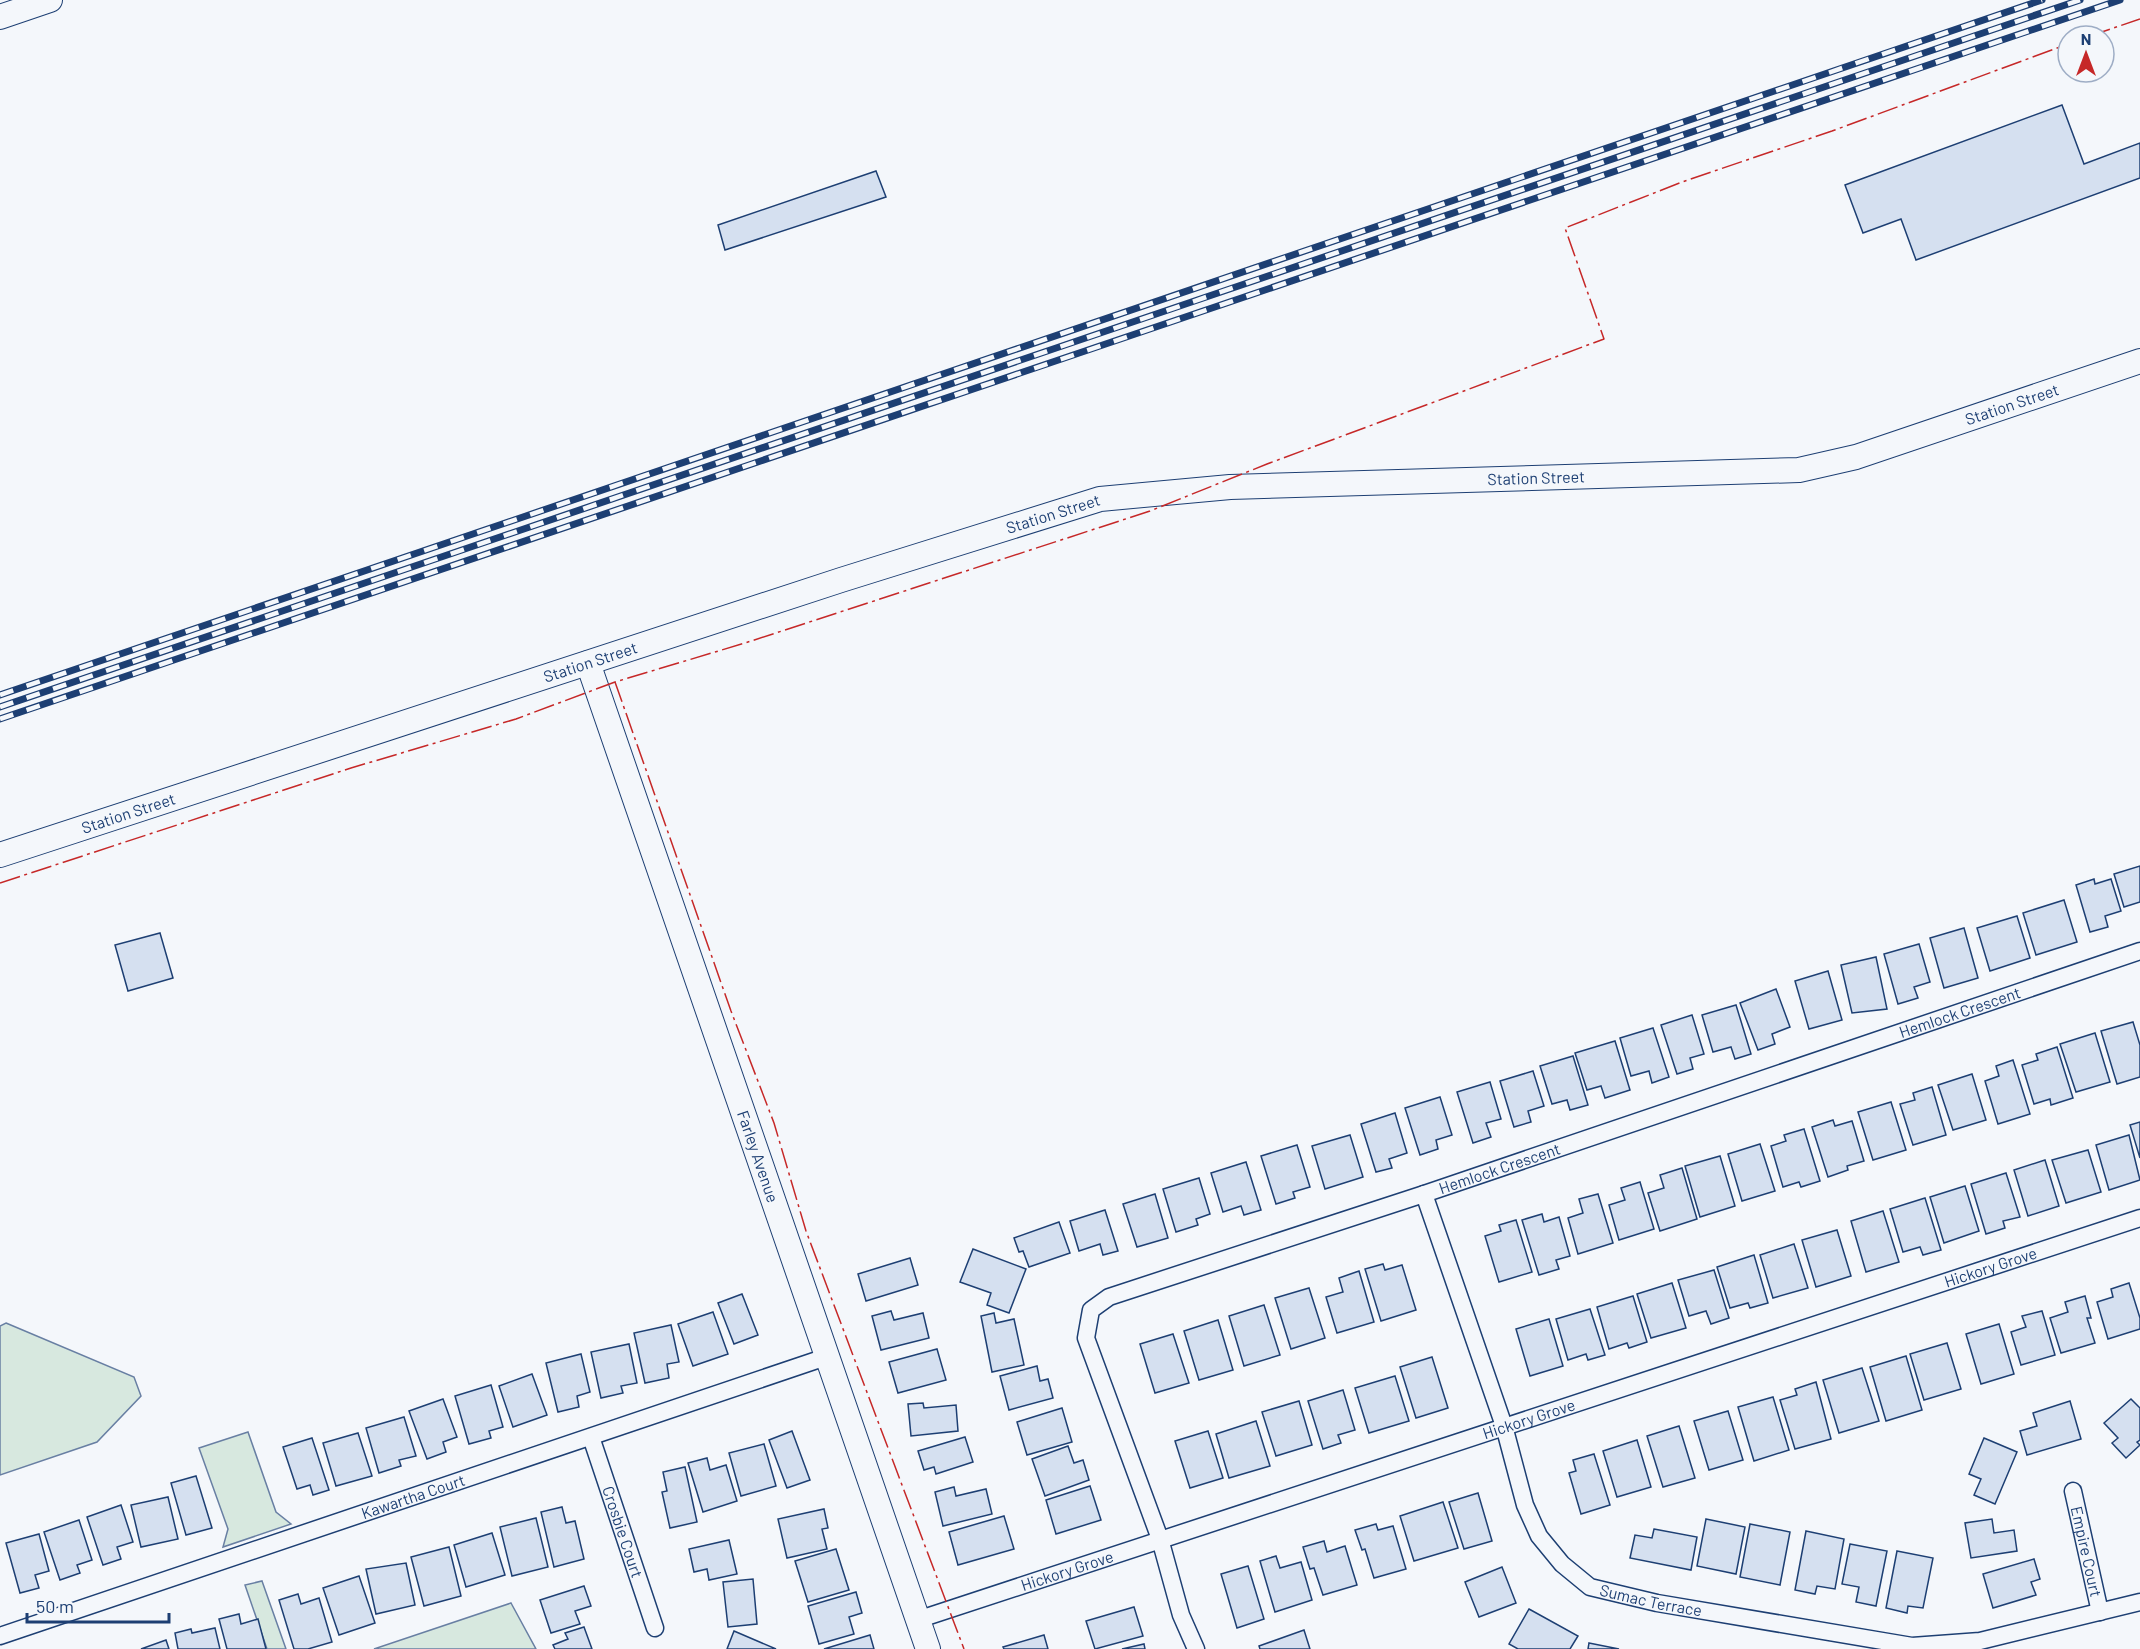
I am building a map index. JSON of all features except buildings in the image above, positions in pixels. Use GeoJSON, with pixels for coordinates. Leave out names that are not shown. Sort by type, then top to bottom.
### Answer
{"type":"FeatureCollection","features":[{"type":"Feature","properties":{"kind":"street"},"geometry":{"type":"LineString","coordinates":[[0,17],[50,0]]}},
{"type":"Feature","properties":{"kind":"street","name":"Station Street"},"geometry":{"type":"LineString","coordinates":[[0,855],[1100,499],[1230,487],[1798,470],[1856,458],[2140,361]]}},
{"type":"Feature","properties":{"kind":"street","name":"Farley Avenue"},"geometry":{"type":"LineString","coordinates":[[588,663],[928,1649]]}},
{"type":"Feature","properties":{"kind":"street","name":"Hemlock Crescent"},"geometry":{"type":"LineString","coordinates":[[1196,1649],[1182,1615],[1160,1539],[1086,1338],[1091,1310],[1109,1297],[1424,1194],[2140,951]]}},
{"type":"Feature","properties":{"kind":"street","name":"Sumac Terrace"},"geometry":{"type":"LineString","coordinates":[[1424,1194],[1504,1426],[1525,1505],[1539,1536],[1562,1564],[1590,1587],[1657,1603],[1912,1646],[1980,1641],[2140,1602]]}},
{"type":"Feature","properties":{"kind":"street","name":"Hickory Grove"},"geometry":{"type":"LineString","coordinates":[[917,1620],[2140,1218]]}},
{"type":"Feature","properties":{"kind":"street","name":"Kawartha Court"},"geometry":{"type":"LineString","coordinates":[[0,1636],[826,1357]]}},
{"type":"Feature","properties":{"kind":"street","name":"Crosbie Court"},"geometry":{"type":"LineString","coordinates":[[591,1437],[655,1628]]}},
{"type":"Feature","properties":{"kind":"street","name":"Empire Court"},"geometry":{"type":"LineString","coordinates":[[2073,1491],[2100,1612]]}},
{"type":"Feature","properties":{"kind":"shaded area"},"geometry":{"type":"Polygon","coordinates":[[[6,1323],[134,1377],[141,1396],[97,1442],[0,1475],[0,1326],[6,1323]]]}},
{"type":"Feature","properties":{"kind":"shaded area"},"geometry":{"type":"Polygon","coordinates":[[[248,1432],[276,1512],[291,1524],[223,1547],[228,1529],[199,1448],[248,1432]]]}},
{"type":"Feature","properties":{"kind":"shaded area"},"geometry":{"type":"Polygon","coordinates":[[[262,1581],[286,1649],[267,1649],[245,1585],[262,1581]]]}},
{"type":"Feature","properties":{"kind":"shaded area"},"geometry":{"type":"Polygon","coordinates":[[[511,1603],[536,1649],[374,1649],[511,1603]]]}},
{"type":"Feature","properties":{"kind":"railway"},"geometry":{"type":"LineString","coordinates":[[0,695],[2042,0]]}},
{"type":"Feature","properties":{"kind":"railway"},"geometry":{"type":"LineString","coordinates":[[0,707],[2080,0]]}},
{"type":"Feature","properties":{"kind":"railway"},"geometry":{"type":"LineString","coordinates":[[0,719],[2120,0]]}},
{"type":"Feature","properties":{"kind":"power"},"geometry":{"type":"LineString","coordinates":[[2116,27],[2140,19]]}},
{"type":"Feature","properties":{"kind":"power"},"geometry":{"type":"LineString","coordinates":[[0,883],[351,768],[516,719],[615,682],[745,643],[1150,511],[1267,464],[1604,339],[1565,228],[1682,182],[1832,131],[2056,48]]}},
{"type":"Feature","properties":{"kind":"power"},"geometry":{"type":"LineString","coordinates":[[615,682],[731,1011],[774,1123],[806,1231],[964,1649]]}}]}
